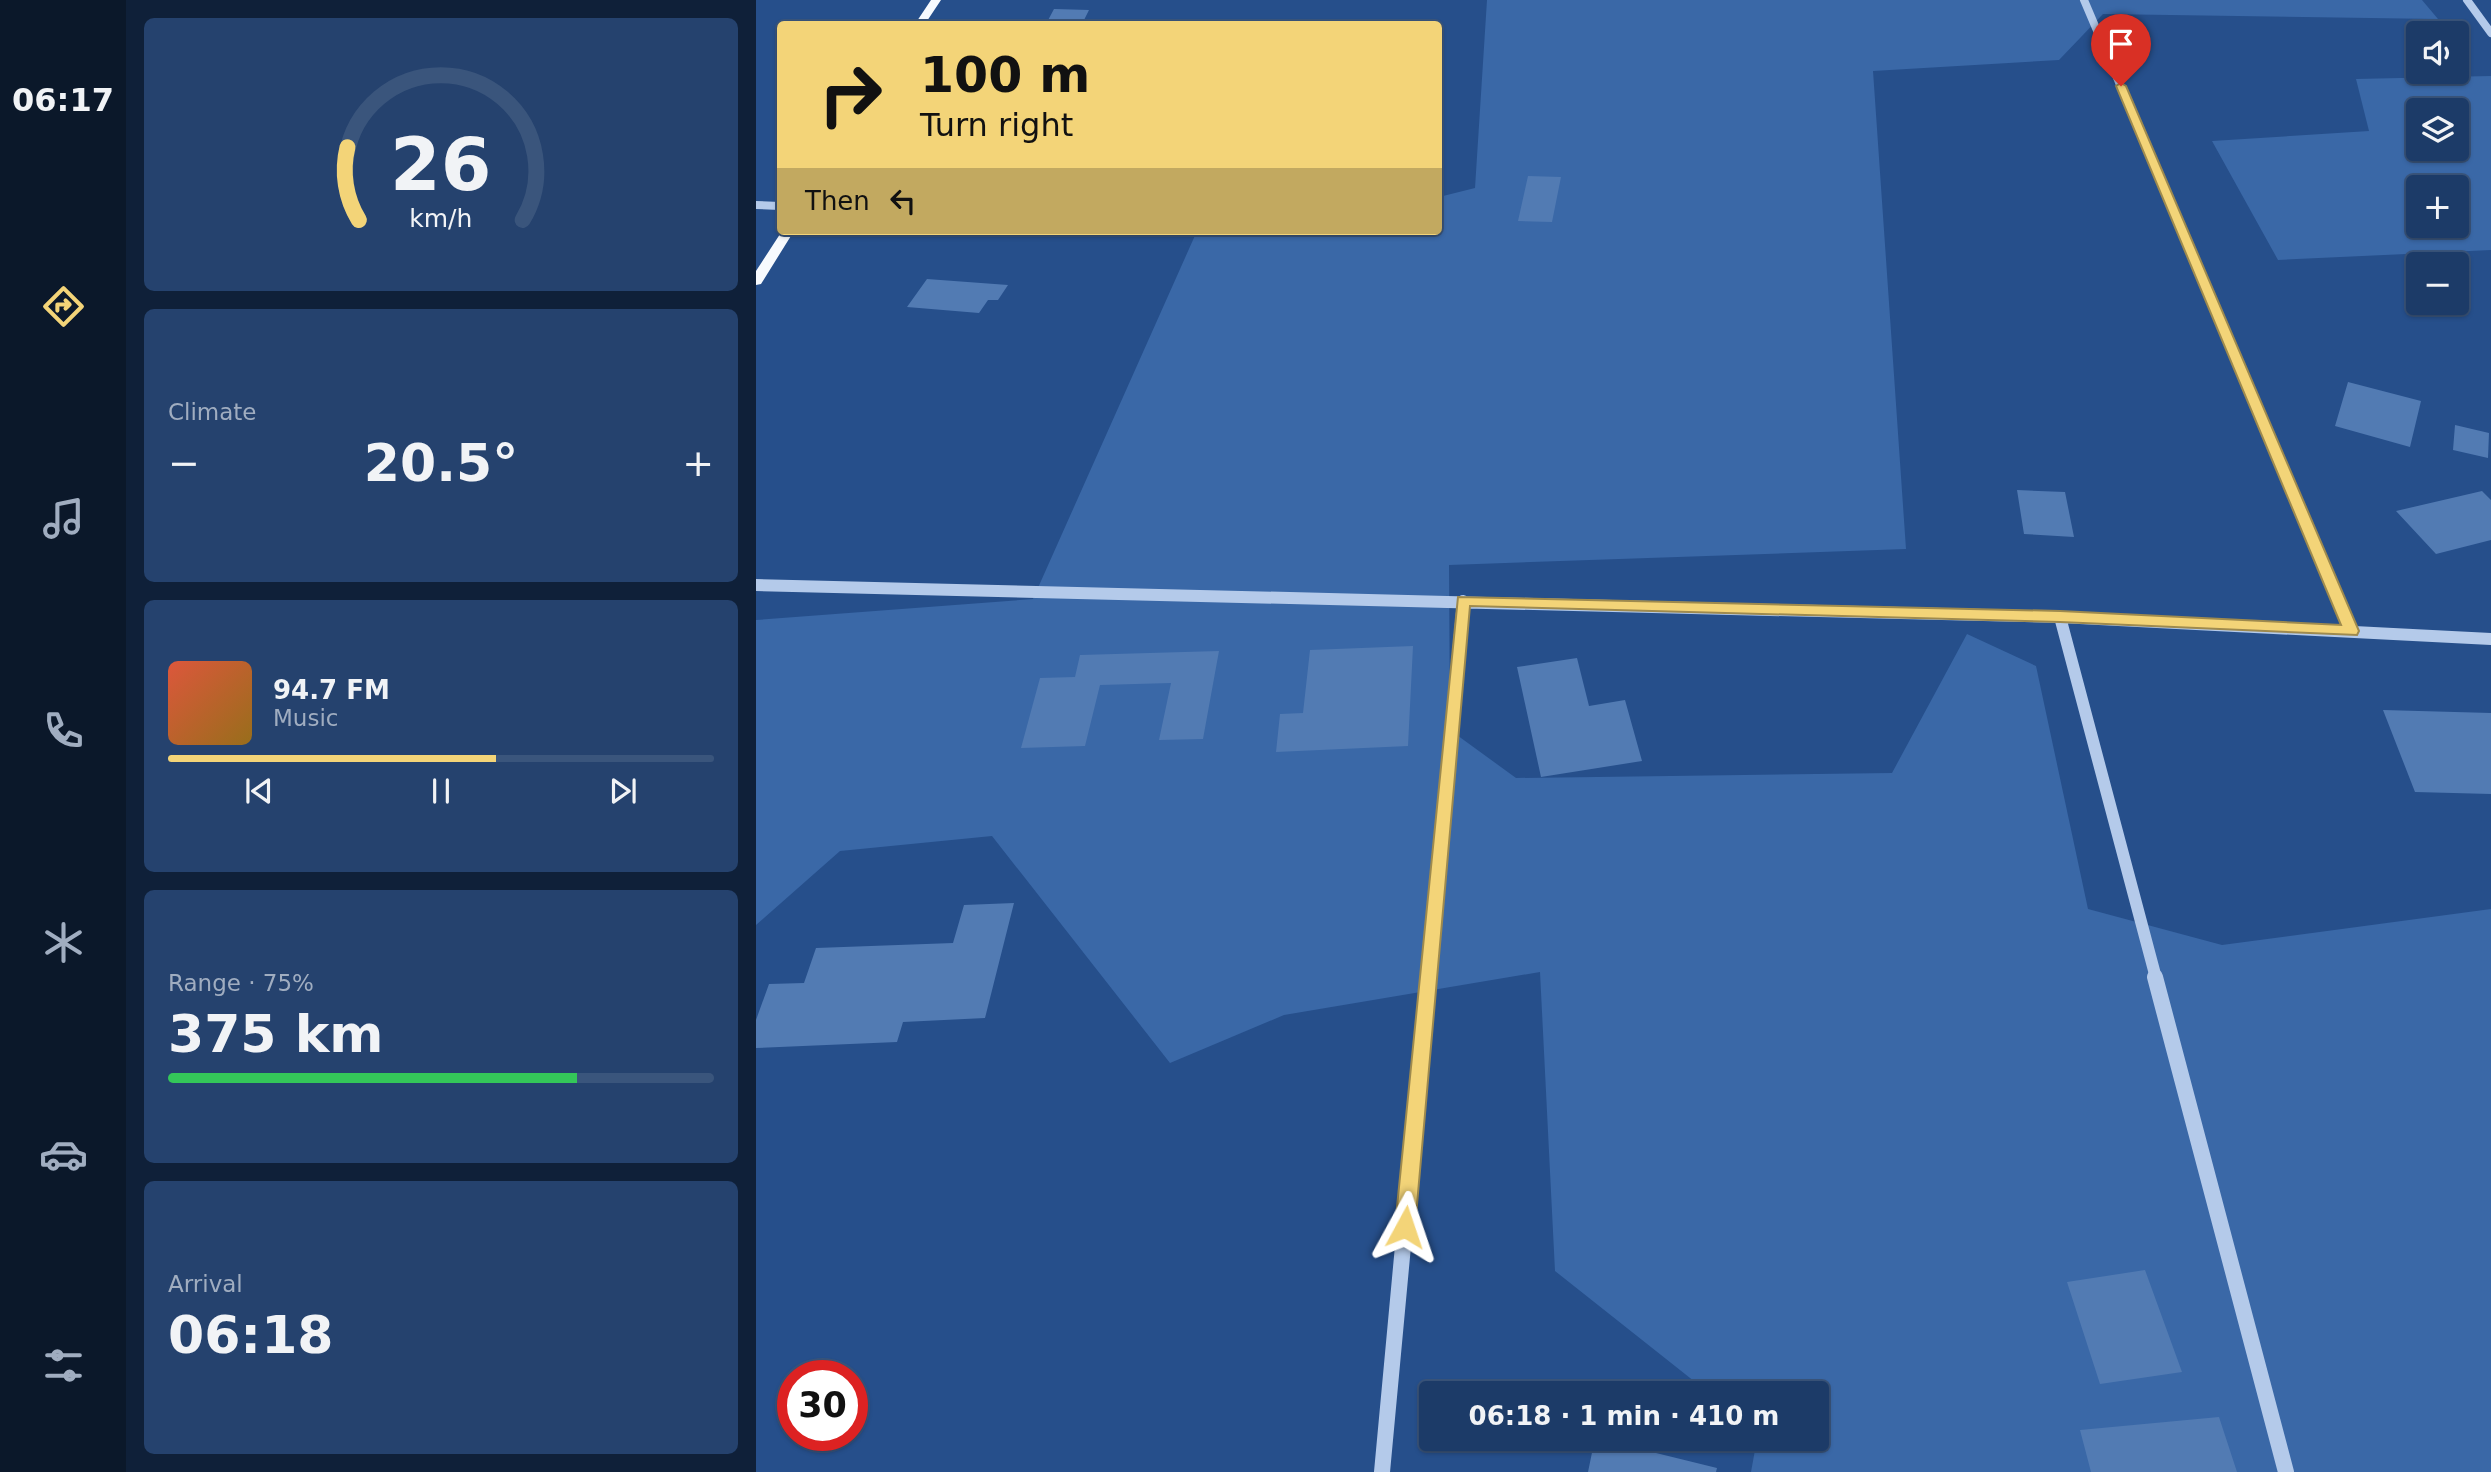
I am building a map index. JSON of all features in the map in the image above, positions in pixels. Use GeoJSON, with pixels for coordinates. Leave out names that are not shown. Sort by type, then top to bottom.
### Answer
{"type":"FeatureCollection","features":[{"type":"Feature","properties":{"kind":"main road"},"geometry":{"type":"LineString","coordinates":[[922,21],[936,0]]}},
{"type":"Feature","properties":{"kind":"main road"},"geometry":{"type":"LineString","coordinates":[[756,281],[785,235]]}},
{"type":"Feature","properties":{"kind":"street"},"geometry":{"type":"LineString","coordinates":[[2084,0],[2351,631]]}},
{"type":"Feature","properties":{"kind":"street"},"geometry":{"type":"LineString","coordinates":[[2467,0],[2491,33]]}},
{"type":"Feature","properties":{"kind":"street"},"geometry":{"type":"LineString","coordinates":[[756,205],[777,206]]}},
{"type":"Feature","properties":{"kind":"street"},"geometry":{"type":"LineString","coordinates":[[756,585],[2060,617],[2491,639]]}},
{"type":"Feature","properties":{"kind":"street"},"geometry":{"type":"LineString","coordinates":[[1382,1472],[1463,601]]}},
{"type":"Feature","properties":{"kind":"street"},"geometry":{"type":"LineString","coordinates":[[2060,617],[2286,1472]]}},
{"type":"Feature","properties":{"kind":"shaded area"},"geometry":{"type":"Polygon","coordinates":[[[1487,0],[2422,0],[2438,19],[2103,14],[2059,60],[1873,71],[1906,549],[1449,565],[1450,730],[1516,778],[1892,773],[1967,634],[2036,666],[2088,909],[2222,945],[2491,909],[2491,1472],[1751,1472],[1755,1451],[1829,1451],[1829,1381],[1694,1381],[1555,1271],[1540,972],[1284,1015],[1170,1063],[992,836],[840,851],[756,925],[756,620],[1033,599],[1195,235],[1442,235],[1442,196],[1475,188],[1487,0]]]}},
{"type":"Feature","properties":{"kind":"shaded area"},"geometry":{"type":"Polygon","coordinates":[[[2469,76],[2491,76],[2491,250],[2278,260],[2212,141],[2369,131],[2356,79],[2406,78],[2406,84],[2469,84],[2469,76]]]}},
{"type":"Feature","properties":{"kind":"building"},"geometry":{"type":"Polygon","coordinates":[[[1054,9],[1089,10],[1084,21],[1048,21],[1054,9]]]}},
{"type":"Feature","properties":{"kind":"building"},"geometry":{"type":"Polygon","coordinates":[[[1528,176],[1561,177],[1552,222],[1518,221],[1528,176]]]}},
{"type":"Feature","properties":{"kind":"building"},"geometry":{"type":"Polygon","coordinates":[[[927,279],[1008,285],[998,300],[988,300],[979,313],[907,307],[927,279]]]}},
{"type":"Feature","properties":{"kind":"building"},"geometry":{"type":"Polygon","coordinates":[[[2348,382],[2421,401],[2410,447],[2335,426],[2348,382]]]}},
{"type":"Feature","properties":{"kind":"building"},"geometry":{"type":"Polygon","coordinates":[[[2455,425],[2489,433],[2488,458],[2453,450],[2455,425]]]}},
{"type":"Feature","properties":{"kind":"building"},"geometry":{"type":"Polygon","coordinates":[[[2017,490],[2065,492],[2074,537],[2024,534],[2017,490]]]}},
{"type":"Feature","properties":{"kind":"building"},"geometry":{"type":"Polygon","coordinates":[[[2482,491],[2491,500],[2491,540],[2436,554],[2396,511],[2482,491]]]}},
{"type":"Feature","properties":{"kind":"building"},"geometry":{"type":"Polygon","coordinates":[[[1413,646],[1408,746],[1276,752],[1280,714],[1303,713],[1310,650],[1413,646]]]}},
{"type":"Feature","properties":{"kind":"building"},"geometry":{"type":"Polygon","coordinates":[[[1219,651],[1203,739],[1159,740],[1171,683],[1100,685],[1085,746],[1021,748],[1040,678],[1075,677],[1080,655],[1219,651]]]}},
{"type":"Feature","properties":{"kind":"building"},"geometry":{"type":"Polygon","coordinates":[[[1577,658],[1589,706],[1625,700],[1642,761],[1541,777],[1517,667],[1577,658]]]}},
{"type":"Feature","properties":{"kind":"building"},"geometry":{"type":"Polygon","coordinates":[[[2383,710],[2491,713],[2491,794],[2415,792],[2383,710]]]}},
{"type":"Feature","properties":{"kind":"building"},"geometry":{"type":"Polygon","coordinates":[[[1014,903],[985,1018],[903,1022],[897,1042],[756,1048],[756,1020],[769,984],[804,983],[816,948],[953,943],[964,905],[1014,903]]]}},
{"type":"Feature","properties":{"kind":"building"},"geometry":{"type":"Polygon","coordinates":[[[2145,1270],[2182,1372],[2100,1384],[2067,1282],[2145,1270]]]}},
{"type":"Feature","properties":{"kind":"building"},"geometry":{"type":"Polygon","coordinates":[[[2219,1417],[2237,1472],[2091,1472],[2080,1430],[2219,1417]]]}},
{"type":"Feature","properties":{"kind":"building"},"geometry":{"type":"Polygon","coordinates":[[[1592,1451],[1648,1451],[1717,1468],[1716,1472],[1588,1472],[1592,1451]]]}},
{"type":"Feature","properties":{"kind":"route"},"geometry":{"type":"LineString","coordinates":[[1405,1227],[1463,601],[1710,610],[2060,617],[2351,631],[2121,86]]}}]}
